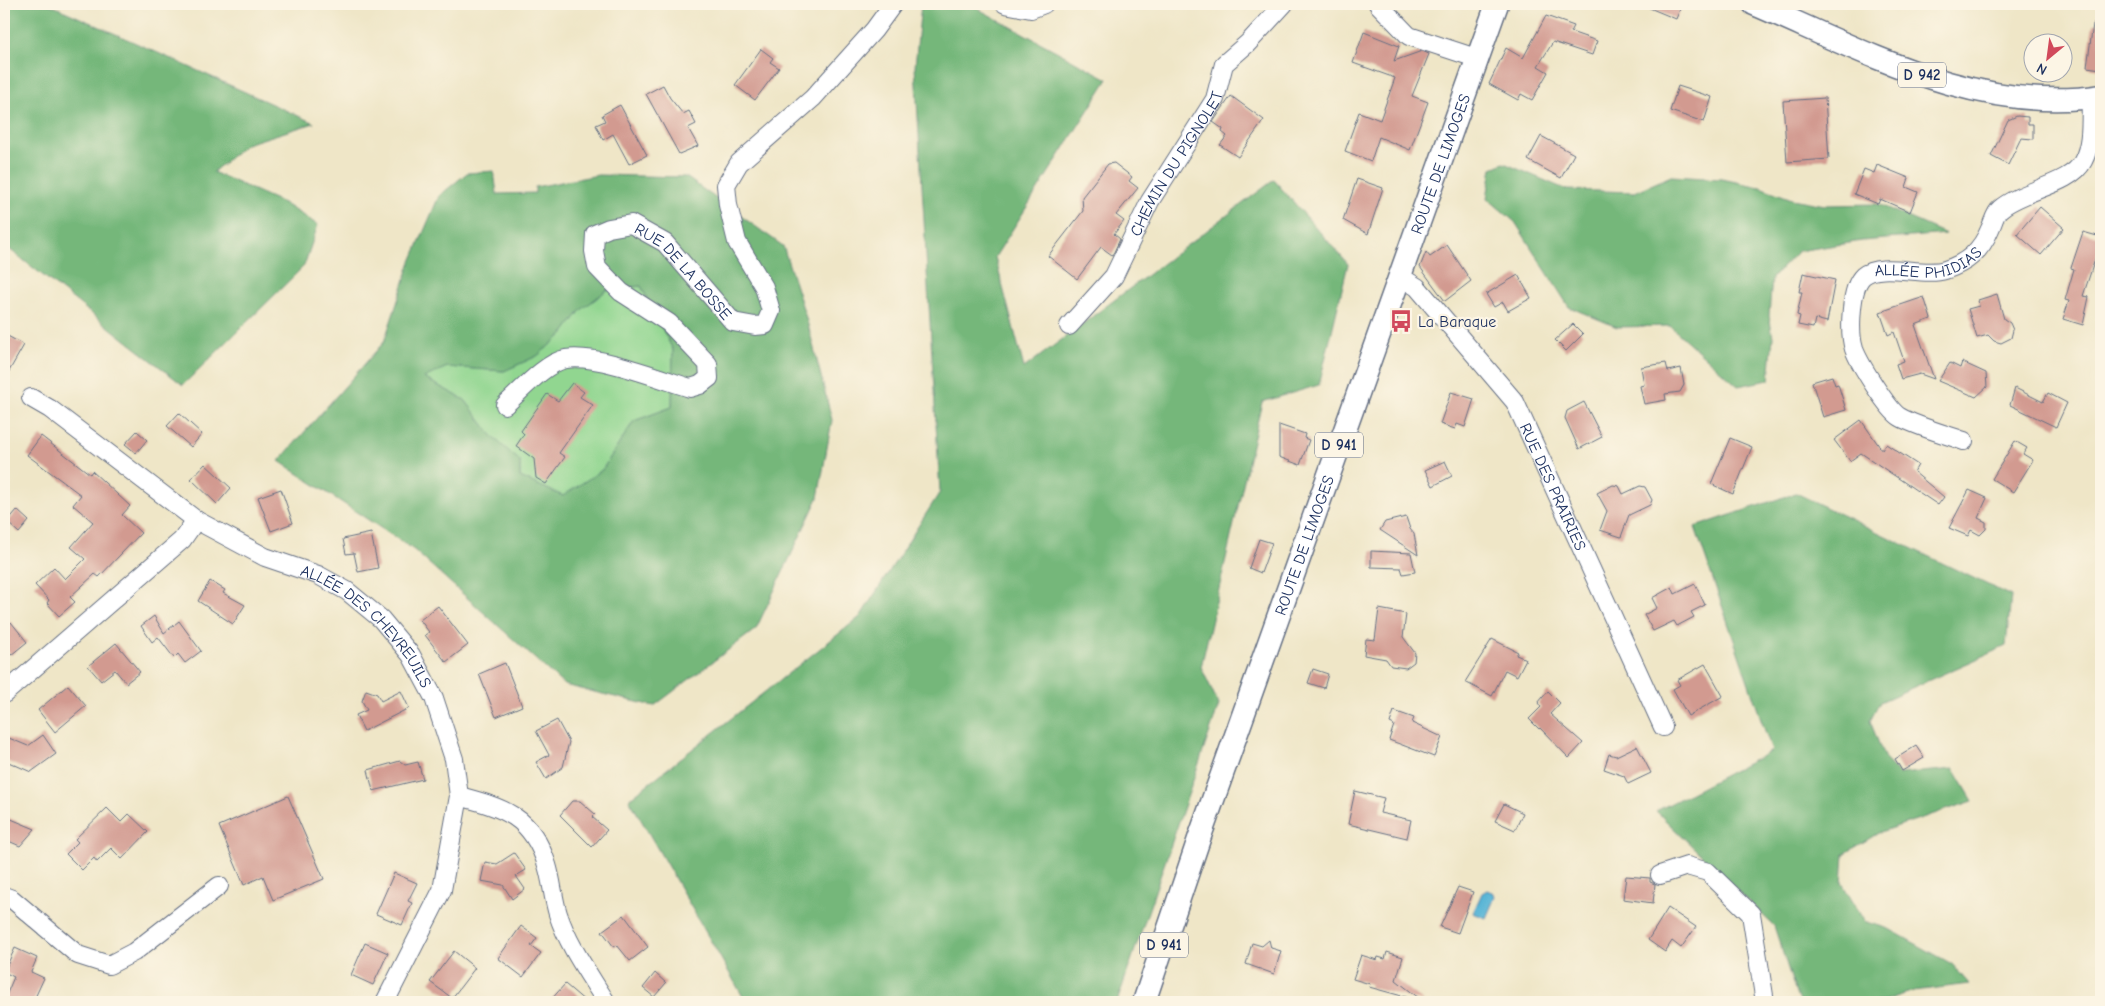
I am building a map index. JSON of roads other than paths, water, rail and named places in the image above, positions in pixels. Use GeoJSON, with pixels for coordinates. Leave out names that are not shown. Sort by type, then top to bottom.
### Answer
{"type":"FeatureCollection","features":[{"type":"Feature","properties":{"kind":"main road","name":"ROUTE DE LIMOGES"},"geometry":{"type":"LineString","coordinates":[[1144,1002],[1200,836],[1496,4]]}},
{"type":"Feature","properties":{"kind":"main road","name":"D 942"},"geometry":{"type":"LineString","coordinates":[[1754,4],[1889,62],[1957,86],[2015,96],[2096,96]]}},
{"type":"Feature","properties":{"kind":"street","name":"RUE DE LA BOSSE"},"geometry":{"type":"LineString","coordinates":[[505,405],[546,368],[565,359],[606,362],[690,388],[700,385],[710,378],[708,364],[669,323],[620,292],[597,267],[594,251],[595,234],[609,228],[631,224],[665,243],[733,322],[756,326],[765,325],[771,311],[764,287],[737,242],[728,205],[726,185],[739,163],[813,98],[874,30],[893,4]]}},
{"type":"Feature","properties":{"kind":"street"},"geometry":{"type":"LineString","coordinates":[[1005,4],[1031,9],[1044,4]]}},
{"type":"Feature","properties":{"kind":"street","name":"CHEMIN DU PIGNOLET"},"geometry":{"type":"LineString","coordinates":[[1069,326],[1114,276],[1150,201],[1215,99],[1224,64],[1248,43],[1284,4]]}},
{"type":"Feature","properties":{"kind":"street"},"geometry":{"type":"LineString","coordinates":[[1378,4],[1409,36],[1476,58]]}},
{"type":"Feature","properties":{"kind":"street","name":"ALLÉE PHIDIAS"},"geometry":{"type":"LineString","coordinates":[[1964,441],[1900,417],[1887,404],[1854,350],[1850,330],[1856,288],[1862,276],[1873,271],[1942,271],[1963,263],[1976,254],[1986,239],[1998,210],[2011,201],[2069,175],[2083,162],[2089,143],[2096,96]]}},
{"type":"Feature","properties":{"kind":"street","name":"RUE DES PRAIRIES"},"geometry":{"type":"LineString","coordinates":[[1399,276],[1417,287],[1515,402],[1663,727]]}},
{"type":"Feature","properties":{"kind":"street","name":"ALLÉE DES CHEVREUILS"},"geometry":{"type":"LineString","coordinates":[[31,398],[50,409],[196,520],[265,557],[318,575],[346,591],[381,619],[411,655],[434,698],[454,759],[459,796],[442,890],[386,1002]]}},
{"type":"Feature","properties":{"kind":"street"},"geometry":{"type":"LineString","coordinates":[[4,694],[182,540],[196,520]]}},
{"type":"Feature","properties":{"kind":"street"},"geometry":{"type":"LineString","coordinates":[[459,796],[498,807],[518,817],[537,840],[547,865],[558,914],[570,941],[606,1002]]}},
{"type":"Feature","properties":{"kind":"street"},"geometry":{"type":"LineString","coordinates":[[1660,875],[1688,866],[1708,872],[1751,914],[1765,1002]]}},
{"type":"Feature","properties":{"kind":"street"},"geometry":{"type":"LineString","coordinates":[[4,896],[12,899],[78,955],[109,965],[134,952],[220,886]]}},
{"type":"Feature","properties":{"kind":"water"},"geometry":{"type":"Polygon","coordinates":[[[1487,890],[1494,893],[1495,897],[1486,918],[1473,913],[1482,893],[1487,890]]]}},
{"type":"Feature","properties":{"kind":"place","name":"La Baraque"},"geometry":{"type":"Point","coordinates":[1401,321]}}]}
